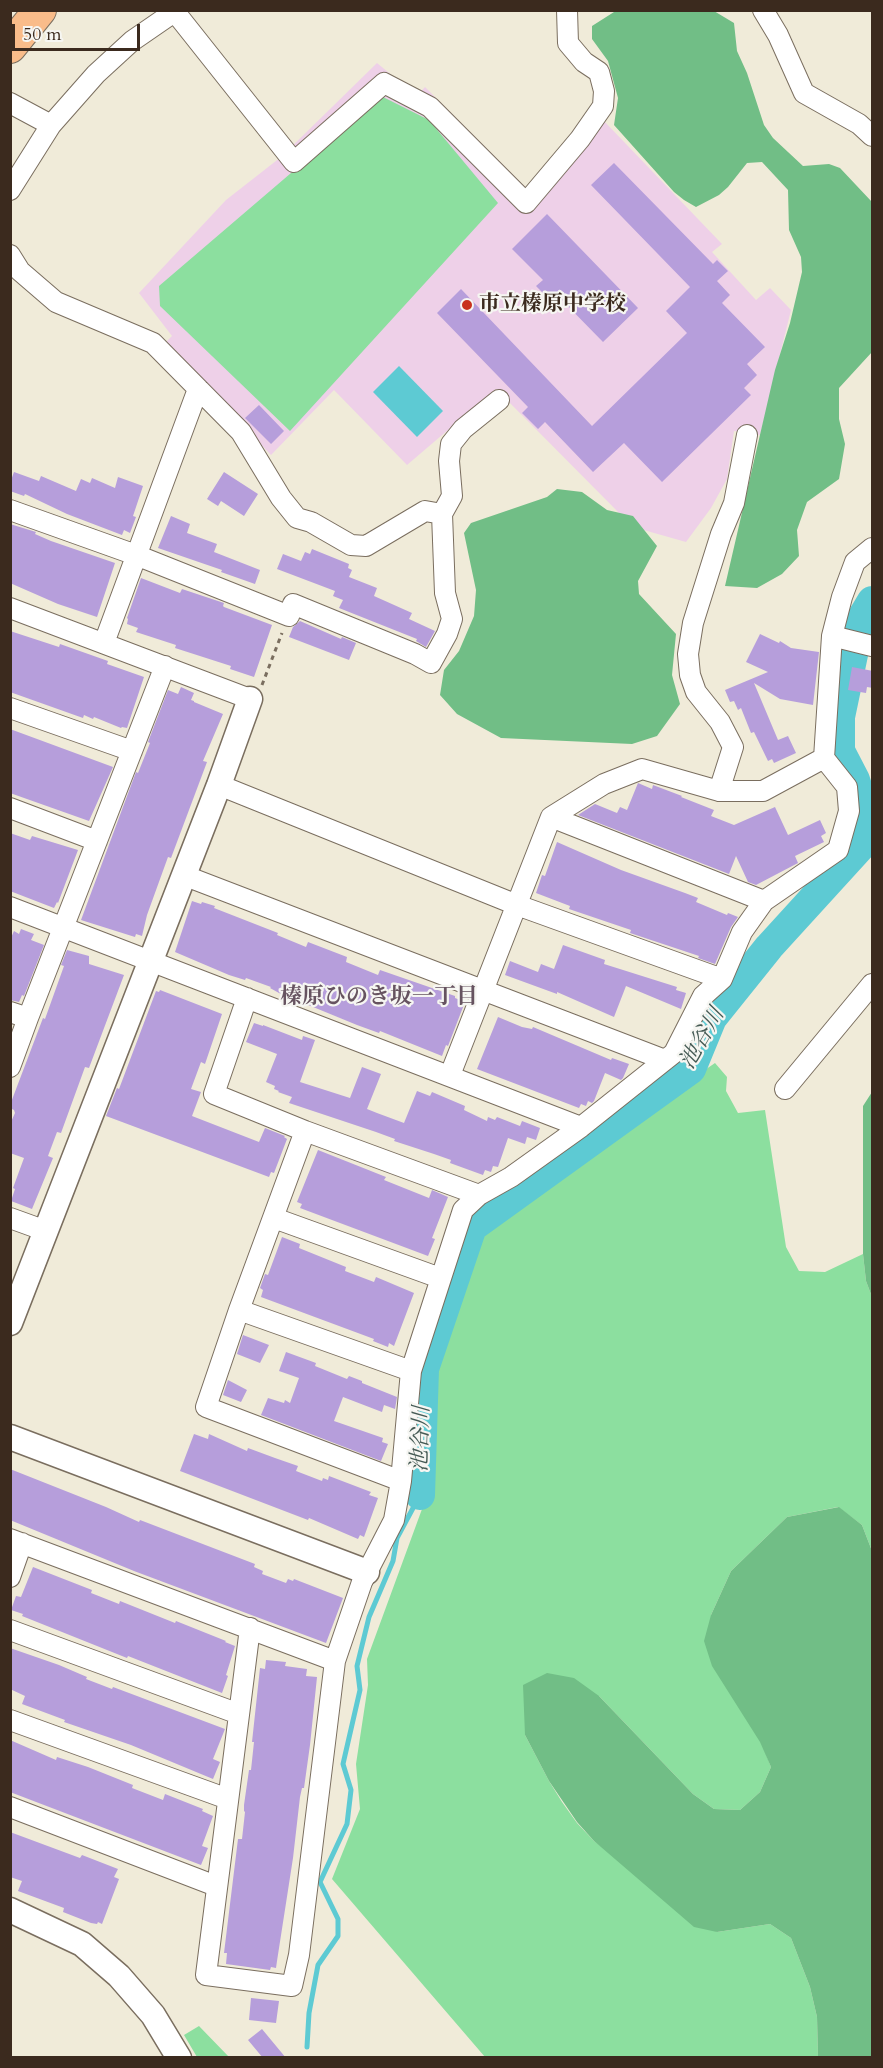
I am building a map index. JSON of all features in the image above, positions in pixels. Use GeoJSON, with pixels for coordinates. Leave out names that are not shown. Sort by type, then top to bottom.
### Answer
{"type":"FeatureCollection","features":[{"type":"Feature","properties":{"kind":"highway"},"geometry":{"type":"LineString","coordinates":[[10,47],[40,10]]}},
{"type":"Feature","properties":{"kind":"street"},"geometry":{"type":"LineString","coordinates":[[10,190],[51,125],[96,74],[132,41],[176,11],[294,162],[384,83],[430,107],[526,203],[580,139],[603,106],[604,91],[599,72],[584,62],[568,43],[567,10]]}},
{"type":"Feature","properties":{"kind":"street"},"geometry":{"type":"LineString","coordinates":[[763,10],[778,35],[804,93],[859,124],[873,136]]}},
{"type":"Feature","properties":{"kind":"street"},"geometry":{"type":"LineString","coordinates":[[10,103],[51,125]]}},
{"type":"Feature","properties":{"kind":"street"},"geometry":{"type":"LineString","coordinates":[[10,255],[20,271],[56,302],[153,343],[241,432],[281,498],[297,518],[311,522],[351,545],[366,546],[425,511],[442,514]]}},
{"type":"Feature","properties":{"kind":"street"},"geometry":{"type":"LineString","coordinates":[[105,643],[198,389]]}},
{"type":"Feature","properties":{"kind":"street"},"geometry":{"type":"LineString","coordinates":[[10,510],[136,555],[289,616],[293,604],[431,663],[447,634],[452,619],[445,593],[442,514],[452,496],[449,461],[453,440],[499,400]]}},
{"type":"Feature","properties":{"kind":"street"},"geometry":{"type":"LineString","coordinates":[[719,791],[733,747],[720,722],[696,692],[690,675],[687,654],[693,623],[721,534],[734,503],[747,435]]}},
{"type":"Feature","properties":{"kind":"street"},"geometry":{"type":"LineString","coordinates":[[250,1628],[206,1975],[292,1986],[299,1955],[335,1661],[362,1582],[394,1520],[401,1480],[411,1371],[463,1210],[479,1196],[511,1177],[581,1126],[675,1053],[703,996],[722,979],[742,932],[764,901],[838,850],[849,811],[847,787],[824,759],[832,636],[842,597],[855,562],[873,548]]}},
{"type":"Feature","properties":{"kind":"street"},"geometry":{"type":"LineString","coordinates":[[10,608],[250,699],[219,785],[10,1323]]}},
{"type":"Feature","properties":{"kind":"street"},"geometry":{"type":"LineString","coordinates":[[832,636],[873,646]]}},
{"type":"Feature","properties":{"kind":"street"},"geometry":{"type":"LineString","coordinates":[[10,1067],[19,1015],[64,928],[165,666]]}},
{"type":"Feature","properties":{"kind":"street"},"geometry":{"type":"LineString","coordinates":[[10,708],[132,751]]}},
{"type":"Feature","properties":{"kind":"street"},"geometry":{"type":"LineString","coordinates":[[450,1075],[551,817],[604,784],[642,769],[719,791],[763,791],[824,759]]}},
{"type":"Feature","properties":{"kind":"street"},"geometry":{"type":"LineString","coordinates":[[219,785],[517,905],[722,979]]}},
{"type":"Feature","properties":{"kind":"street"},"geometry":{"type":"LineString","coordinates":[[10,807],[97,841]]}},
{"type":"Feature","properties":{"kind":"street"},"geometry":{"type":"LineString","coordinates":[[551,817],[764,901]]}},
{"type":"Feature","properties":{"kind":"street"},"geometry":{"type":"LineString","coordinates":[[183,875],[665,1060]]}},
{"type":"Feature","properties":{"kind":"street"},"geometry":{"type":"LineString","coordinates":[[10,907],[581,1126]]}},
{"type":"Feature","properties":{"kind":"street"},"geometry":{"type":"LineString","coordinates":[[785,1089],[873,984]]}},
{"type":"Feature","properties":{"kind":"street"},"geometry":{"type":"LineString","coordinates":[[247,998],[214,1094],[305,1131],[479,1196]]}},
{"type":"Feature","properties":{"kind":"street"},"geometry":{"type":"LineString","coordinates":[[305,1131],[206,1407],[401,1480]]}},
{"type":"Feature","properties":{"kind":"street"},"geometry":{"type":"LineString","coordinates":[[10,1218],[46,1231]]}},
{"type":"Feature","properties":{"kind":"street"},"geometry":{"type":"LineString","coordinates":[[274,1218],[440,1278]]}},
{"type":"Feature","properties":{"kind":"street"},"geometry":{"type":"LineString","coordinates":[[239,1310],[411,1371]]}},
{"type":"Feature","properties":{"kind":"street"},"geometry":{"type":"LineString","coordinates":[[10,1437],[367,1572]]}},
{"type":"Feature","properties":{"kind":"street"},"geometry":{"type":"LineString","coordinates":[[10,1576],[16,1541],[335,1661]]}},
{"type":"Feature","properties":{"kind":"street"},"geometry":{"type":"LineString","coordinates":[[10,1630],[239,1714]]}},
{"type":"Feature","properties":{"kind":"street"},"geometry":{"type":"LineString","coordinates":[[10,1720],[228,1799]]}},
{"type":"Feature","properties":{"kind":"street"},"geometry":{"type":"LineString","coordinates":[[10,1807],[216,1886]]}},
{"type":"Feature","properties":{"kind":"street"},"geometry":{"type":"LineString","coordinates":[[10,1910],[82,1944],[119,1976],[153,2015],[178,2058]]}},
{"type":"Feature","properties":{"kind":"path"},"geometry":{"type":"LineString","coordinates":[[250,699],[258,696],[289,616]]}},
{"type":"Feature","properties":{"kind":"shaded area","name":"市立榛原中学校"},"geometry":{"type":"Polygon","coordinates":[[[377,63],[417,96],[425,87],[536,198],[603,120],[722,244],[712,252],[756,300],[770,288],[791,310],[760,435],[734,431],[727,479],[711,508],[686,542],[633,527],[496,389],[407,465],[334,390],[271,455],[164,344],[172,336],[139,293],[226,200],[281,157],[377,63]]]}},
{"type":"Feature","properties":{"kind":"green space"},"geometry":{"type":"Polygon","coordinates":[[[714,11],[734,23],[737,51],[747,73],[764,125],[773,138],[803,166],[829,164],[840,168],[872,202],[872,352],[839,388],[839,419],[845,444],[839,479],[807,502],[797,530],[799,556],[782,574],[757,588],[725,586],[775,370],[790,323],[802,272],[801,257],[789,230],[788,190],[762,162],[747,163],[719,195],[696,207],[674,192],[614,125],[618,98],[608,61],[592,39],[592,26],[614,12],[714,11]]]}},
{"type":"Feature","properties":{"kind":"green space"},"geometry":{"type":"Polygon","coordinates":[[[381,96],[429,120],[498,203],[290,431],[160,306],[159,286],[381,96]]]}},
{"type":"Feature","properties":{"kind":"green space"},"geometry":{"type":"Polygon","coordinates":[[[557,489],[582,492],[607,510],[633,516],[657,546],[638,581],[639,594],[676,634],[672,675],[680,704],[657,736],[632,744],[501,738],[457,714],[440,695],[444,670],[459,651],[474,616],[476,590],[464,533],[471,523],[547,497],[557,489]]]}},
{"type":"Feature","properties":{"kind":"green space"},"geometry":{"type":"Polygon","coordinates":[[[715,1063],[727,1077],[726,1091],[738,1113],[765,1110],[786,1247],[799,1271],[825,1272],[863,1254],[866,1281],[872,1297],[872,1551],[862,1525],[838,1507],[787,1517],[731,1571],[711,1615],[771,1767],[760,1792],[740,1810],[714,1809],[693,1794],[599,1696],[525,1735],[562,1802],[594,1841],[717,1932],[770,1924],[791,1938],[810,1987],[817,2017],[818,2057],[485,2057],[332,1879],[360,1809],[356,1764],[368,1685],[367,1659],[429,1490],[433,1368],[482,1231],[499,1211],[715,1063]]]}},
{"type":"Feature","properties":{"kind":"green space"},"geometry":{"type":"Polygon","coordinates":[[[872,1092],[872,1297],[866,1281],[863,1254],[863,1106],[872,1092]]]}},
{"type":"Feature","properties":{"kind":"green space"},"geometry":{"type":"Polygon","coordinates":[[[839,1507],[862,1525],[872,1551],[872,2057],[818,2057],[817,2017],[810,1987],[791,1938],[770,1924],[717,1932],[694,1927],[594,1841],[577,1822],[549,1781],[525,1735],[523,1685],[547,1673],[574,1678],[599,1696],[693,1794],[714,1809],[740,1810],[760,1792],[771,1767],[760,1742],[712,1666],[704,1641],[711,1615],[731,1571],[787,1517],[839,1507]]]}},
{"type":"Feature","properties":{"kind":"green space"},"geometry":{"type":"Polygon","coordinates":[[[199,2026],[229,2057],[197,2057],[184,2035],[199,2026]]]}},
{"type":"Feature","properties":{"kind":"water"},"geometry":{"type":"Polygon","coordinates":[[[399,366],[443,411],[417,437],[373,392],[399,366]]]}},
{"type":"Feature","properties":{"kind":"building"},"geometry":{"type":"Polygon","coordinates":[[[614,163],[713,264],[717,260],[728,271],[717,281],[730,295],[722,303],[765,347],[747,364],[757,375],[744,388],[751,395],[662,482],[624,443],[593,472],[545,422],[538,429],[522,413],[528,407],[437,313],[461,289],[592,426],[687,333],[666,311],[690,287],[591,185],[614,163]]]}},
{"type":"Feature","properties":{"kind":"building"},"geometry":{"type":"Polygon","coordinates":[[[547,214],[638,308],[603,342],[557,295],[551,301],[536,286],[543,280],[512,249],[547,214]]]}},
{"type":"Feature","properties":{"kind":"building"},"geometry":{"type":"Polygon","coordinates":[[[259,405],[284,431],[271,444],[245,418],[259,405]]]}},
{"type":"Feature","properties":{"kind":"building"},"geometry":{"type":"Polygon","coordinates":[[[14,472],[39,481],[41,476],[76,491],[81,479],[90,483],[92,478],[115,488],[118,477],[143,486],[130,533],[124,530],[122,535],[67,514],[25,494],[24,496],[10,491],[14,472]]]}},
{"type":"Feature","properties":{"kind":"building"},"geometry":{"type":"Polygon","coordinates":[[[224,472],[258,494],[244,516],[221,501],[218,506],[207,499],[224,472]]]}},
{"type":"Feature","properties":{"kind":"building"},"geometry":{"type":"Polygon","coordinates":[[[171,516],[190,524],[187,533],[217,544],[214,552],[260,570],[255,584],[158,548],[171,516]]]}},
{"type":"Feature","properties":{"kind":"building"},"geometry":{"type":"Polygon","coordinates":[[[10,524],[115,563],[97,617],[58,604],[10,583],[10,524]]]}},
{"type":"Feature","properties":{"kind":"building"},"geometry":{"type":"Polygon","coordinates":[[[312,549],[349,564],[348,568],[352,570],[349,577],[377,588],[374,596],[412,613],[409,619],[435,631],[426,647],[416,641],[417,639],[339,608],[343,600],[333,596],[335,591],[277,569],[283,554],[301,561],[305,552],[310,554],[312,549]]]}},
{"type":"Feature","properties":{"kind":"building"},"geometry":{"type":"Polygon","coordinates":[[[141,578],[180,593],[182,589],[224,603],[224,607],[272,625],[254,677],[230,669],[231,666],[175,648],[176,645],[136,632],[138,628],[127,624],[127,618],[141,578]]]}},
{"type":"Feature","properties":{"kind":"building"},"geometry":{"type":"Polygon","coordinates":[[[300,621],[356,643],[349,660],[289,637],[293,627],[300,621]]]}},
{"type":"Feature","properties":{"kind":"building"},"geometry":{"type":"Polygon","coordinates":[[[10,631],[59,647],[60,644],[144,677],[127,728],[121,728],[94,717],[93,719],[84,715],[83,718],[10,692],[10,631]]]}},
{"type":"Feature","properties":{"kind":"building"},"geometry":{"type":"Polygon","coordinates":[[[760,634],[779,643],[780,641],[791,648],[819,652],[813,705],[780,699],[754,683],[778,740],[788,736],[796,753],[774,763],[772,759],[768,761],[754,732],[751,733],[741,708],[738,710],[734,701],[730,702],[725,690],[768,672],[746,662],[760,634]]]}},
{"type":"Feature","properties":{"kind":"building"},"geometry":{"type":"Polygon","coordinates":[[[852,667],[873,671],[873,688],[867,687],[866,693],[848,690],[852,667]]]}},
{"type":"Feature","properties":{"kind":"building"},"geometry":{"type":"Polygon","coordinates":[[[181,687],[194,693],[191,700],[194,702],[223,714],[203,761],[207,762],[171,858],[168,857],[147,915],[142,936],[136,934],[135,937],[81,920],[136,772],[138,773],[150,743],[148,742],[168,690],[178,694],[181,687]]]}},
{"type":"Feature","properties":{"kind":"building"},"geometry":{"type":"Polygon","coordinates":[[[10,729],[113,767],[89,821],[10,793],[10,729]]]}},
{"type":"Feature","properties":{"kind":"building"},"geometry":{"type":"Polygon","coordinates":[[[638,783],[652,789],[653,785],[714,810],[711,816],[734,825],[775,807],[788,835],[820,820],[826,833],[821,836],[824,842],[795,856],[798,863],[756,885],[748,882],[736,856],[729,874],[578,815],[595,804],[617,813],[620,807],[627,810],[638,783]]]}},
{"type":"Feature","properties":{"kind":"building"},"geometry":{"type":"Polygon","coordinates":[[[10,833],[30,840],[32,836],[78,850],[54,908],[10,891],[10,833]]]}},
{"type":"Feature","properties":{"kind":"building"},"geometry":{"type":"Polygon","coordinates":[[[557,842],[621,870],[698,898],[696,902],[727,915],[728,913],[738,917],[731,927],[715,964],[698,958],[699,956],[630,933],[631,930],[569,909],[570,906],[536,893],[542,875],[545,876],[557,842]]]}},
{"type":"Feature","properties":{"kind":"building"},"geometry":{"type":"Polygon","coordinates":[[[192,901],[215,906],[214,908],[278,933],[277,935],[306,947],[308,942],[347,957],[346,962],[378,975],[380,970],[455,996],[465,1002],[448,1046],[446,1045],[442,1056],[380,1031],[379,1033],[357,1025],[279,993],[271,987],[229,975],[175,952],[192,901]]]}},
{"type":"Feature","properties":{"kind":"building"},"geometry":{"type":"Polygon","coordinates":[[[21,929],[34,934],[31,940],[44,945],[24,996],[22,995],[19,1002],[10,1000],[10,940],[14,931],[19,934],[21,929]]]}},
{"type":"Feature","properties":{"kind":"building"},"geometry":{"type":"Polygon","coordinates":[[[563,945],[605,960],[604,964],[677,987],[676,990],[686,993],[681,1009],[626,986],[614,1017],[557,992],[557,994],[505,975],[510,961],[538,972],[541,964],[554,969],[563,945]]]}},
{"type":"Feature","properties":{"kind":"building"},"geometry":{"type":"Polygon","coordinates":[[[67,950],[89,956],[89,964],[124,975],[89,1068],[85,1067],[61,1133],[57,1132],[48,1156],[53,1158],[32,1209],[11,1201],[15,1189],[13,1188],[24,1158],[10,1153],[10,1124],[15,1113],[10,1105],[43,1018],[45,1019],[64,966],[61,965],[67,950]]]}},
{"type":"Feature","properties":{"kind":"building"},"geometry":{"type":"Polygon","coordinates":[[[160,990],[222,1014],[205,1064],[201,1062],[191,1089],[201,1092],[192,1116],[259,1142],[265,1128],[285,1136],[287,1139],[274,1173],[271,1172],[269,1177],[106,1116],[117,1088],[119,1089],[156,991],[160,990]]]}},
{"type":"Feature","properties":{"kind":"building"},"geometry":{"type":"Polygon","coordinates":[[[498,1017],[522,1027],[532,1029],[533,1027],[611,1060],[612,1058],[629,1064],[621,1080],[605,1073],[594,1101],[592,1103],[588,1101],[586,1106],[581,1104],[579,1108],[477,1069],[498,1017]]]}},
{"type":"Feature","properties":{"kind":"building"},"geometry":{"type":"Polygon","coordinates":[[[254,1023],[302,1040],[303,1036],[315,1040],[300,1082],[350,1098],[362,1067],[381,1074],[367,1109],[404,1123],[417,1091],[430,1096],[432,1092],[465,1106],[464,1110],[487,1121],[488,1117],[495,1120],[497,1117],[520,1126],[522,1121],[540,1128],[536,1140],[527,1137],[525,1144],[508,1138],[498,1167],[493,1166],[491,1172],[485,1170],[483,1175],[450,1163],[451,1160],[394,1141],[395,1139],[289,1103],[292,1097],[278,1092],[274,1089],[275,1086],[266,1082],[277,1054],[246,1042],[254,1023]]]}},
{"type":"Feature","properties":{"kind":"building"},"geometry":{"type":"Polygon","coordinates":[[[318,1150],[386,1177],[384,1180],[429,1198],[432,1190],[448,1197],[432,1238],[435,1239],[428,1256],[300,1208],[302,1204],[297,1202],[318,1150]]]}},
{"type":"Feature","properties":{"kind":"building"},"geometry":{"type":"Polygon","coordinates":[[[282,1237],[300,1244],[299,1248],[346,1267],[345,1271],[374,1282],[376,1277],[414,1293],[394,1346],[389,1343],[388,1347],[373,1341],[374,1339],[261,1297],[263,1290],[260,1288],[265,1274],[268,1275],[282,1237]]]}},
{"type":"Feature","properties":{"kind":"building"},"geometry":{"type":"Polygon","coordinates":[[[243,1335],[269,1345],[260,1363],[237,1354],[243,1335]]]}},
{"type":"Feature","properties":{"kind":"building"},"geometry":{"type":"Polygon","coordinates":[[[286,1352],[316,1363],[315,1366],[347,1379],[349,1376],[397,1397],[395,1409],[384,1405],[382,1412],[343,1397],[334,1421],[383,1438],[382,1442],[388,1444],[381,1461],[261,1415],[268,1398],[284,1403],[285,1400],[290,1403],[299,1378],[279,1371],[286,1352]]]}},
{"type":"Feature","properties":{"kind":"building"},"geometry":{"type":"Polygon","coordinates":[[[228,1380],[247,1390],[241,1402],[223,1395],[228,1380]]]}},
{"type":"Feature","properties":{"kind":"building"},"geometry":{"type":"Polygon","coordinates":[[[194,1434],[208,1439],[209,1434],[247,1451],[248,1448],[298,1466],[296,1471],[322,1481],[323,1478],[328,1480],[329,1476],[371,1492],[369,1495],[378,1498],[364,1537],[360,1535],[358,1539],[309,1518],[308,1520],[180,1471],[194,1434]]]}},
{"type":"Feature","properties":{"kind":"building"},"geometry":{"type":"Polygon","coordinates":[[[10,1469],[139,1522],[140,1520],[255,1564],[254,1567],[263,1571],[262,1574],[286,1583],[288,1579],[293,1581],[294,1579],[343,1598],[326,1643],[134,1571],[10,1520],[10,1469]]]}},
{"type":"Feature","properties":{"kind":"building"},"geometry":{"type":"Polygon","coordinates":[[[33,1567],[92,1590],[91,1593],[119,1604],[120,1601],[175,1623],[176,1621],[235,1646],[222,1693],[128,1656],[127,1658],[11,1610],[16,1596],[21,1597],[33,1567]]]}},
{"type":"Feature","properties":{"kind":"building"},"geometry":{"type":"Polygon","coordinates":[[[10,1648],[59,1665],[112,1689],[113,1687],[225,1729],[213,1759],[220,1762],[213,1779],[22,1704],[25,1696],[10,1689],[10,1648]]]}},
{"type":"Feature","properties":{"kind":"building"},"geometry":{"type":"Polygon","coordinates":[[[266,1660],[286,1662],[285,1666],[307,1669],[306,1676],[317,1677],[304,1788],[302,1788],[300,1797],[276,1968],[271,1967],[270,1970],[226,1964],[227,1953],[224,1953],[238,1839],[242,1839],[244,1805],[249,1770],[251,1770],[260,1668],[265,1669],[266,1660]]]}},
{"type":"Feature","properties":{"kind":"building"},"geometry":{"type":"Polygon","coordinates":[[[10,1740],[56,1760],[57,1757],[88,1767],[163,1800],[165,1794],[203,1809],[202,1811],[213,1816],[202,1846],[208,1848],[201,1865],[10,1792],[10,1740]]]}},
{"type":"Feature","properties":{"kind":"building"},"geometry":{"type":"Polygon","coordinates":[[[10,1832],[80,1858],[82,1855],[118,1869],[114,1877],[119,1879],[102,1924],[91,1923],[63,1912],[64,1908],[18,1891],[22,1881],[10,1877],[10,1832]]]}},
{"type":"Feature","properties":{"kind":"building"},"geometry":{"type":"Polygon","coordinates":[[[251,1998],[279,2001],[276,2023],[249,2020],[251,1998]]]}},
{"type":"Feature","properties":{"kind":"building"},"geometry":{"type":"Polygon","coordinates":[[[262,2029],[286,2058],[263,2058],[248,2040],[262,2029]]]}},
{"type":"Feature","properties":{"kind":"waterway","name":"池谷川"},"geometry":{"type":"LineString","coordinates":[[420,1495],[424,1369],[472,1227],[691,1069],[712,1018],[769,947],[862,845],[861,799],[855,780],[840,751],[840,717],[860,621],[872,601]]}},
{"type":"Feature","properties":{"kind":"waterway"},"geometry":{"type":"LineString","coordinates":[[307,2047],[309,2013],[318,1965],[338,1936],[338,1919],[320,1882],[347,1824],[351,1790],[343,1764],[360,1690],[357,1666],[369,1617],[393,1561],[397,1538],[420,1495]]}},
{"type":"Feature","properties":{"kind":"place","name":"市立榛原中学校"},"geometry":{"type":"Point","coordinates":[467,305]}},
{"type":"Feature","properties":{"kind":"district","name":"榛原ひのき坂一丁目"},"geometry":{"type":"Point","coordinates":[379,998]}}]}
